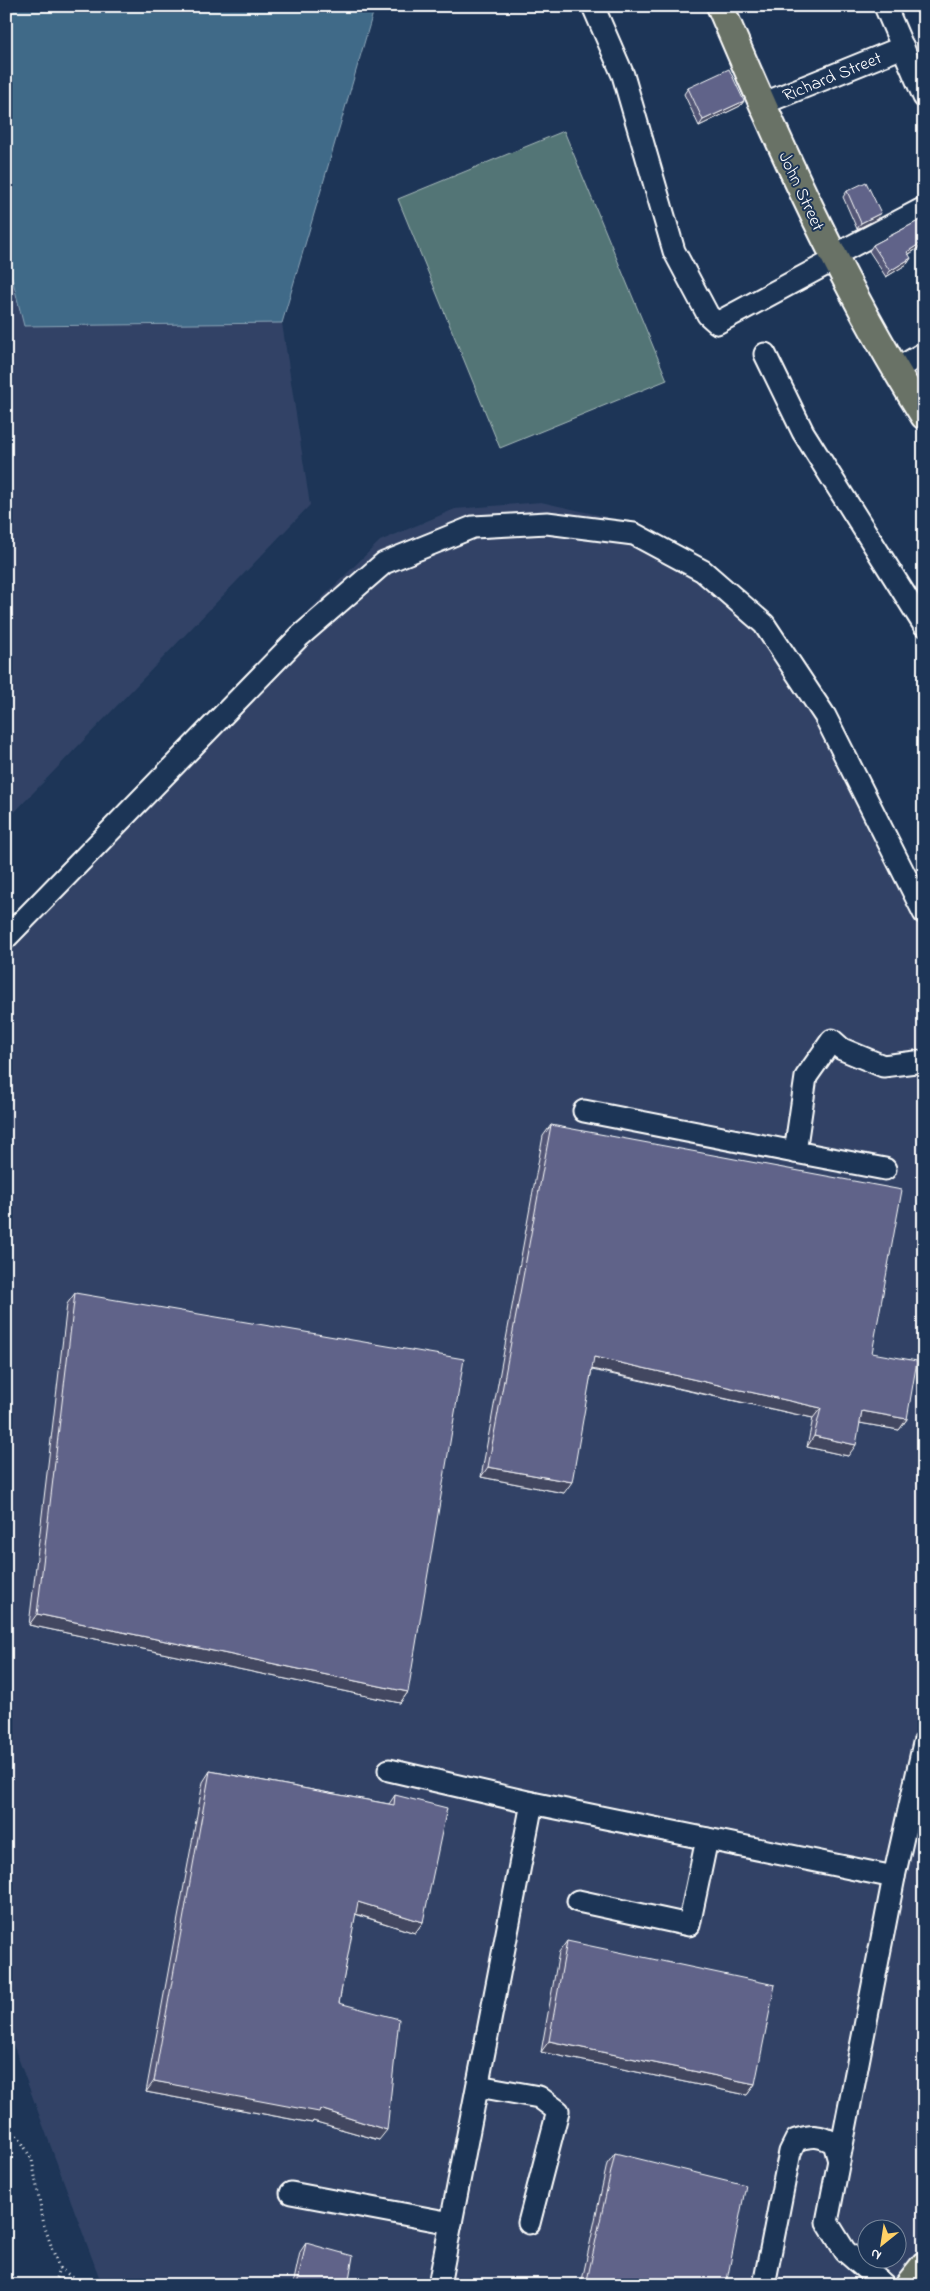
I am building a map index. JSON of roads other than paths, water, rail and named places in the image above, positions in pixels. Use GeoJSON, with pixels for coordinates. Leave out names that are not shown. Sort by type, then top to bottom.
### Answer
{"type":"FeatureCollection","features":[{"type":"Feature","properties":{"kind":"main road","name":"John Street"},"geometry":{"type":"LineString","coordinates":[[720,6],[762,104],[834,258],[895,370],[924,416]]}},
{"type":"Feature","properties":{"kind":"main road"},"geometry":{"type":"LineString","coordinates":[[908,2285],[924,2265]]}},
{"type":"Feature","properties":{"kind":"street"},"geometry":{"type":"LineString","coordinates":[[593,6],[623,75],[674,251],[708,315],[718,323],[924,208]]}},
{"type":"Feature","properties":{"kind":"street"},"geometry":{"type":"LineString","coordinates":[[885,6],[924,97]]}},
{"type":"Feature","properties":{"kind":"street","name":"Richard Street"},"geometry":{"type":"LineString","coordinates":[[762,104],[903,47]]}},
{"type":"Feature","properties":{"kind":"street"},"geometry":{"type":"LineString","coordinates":[[765,354],[803,432],[924,625]]}},
{"type":"Feature","properties":{"kind":"street"},"geometry":{"type":"LineString","coordinates":[[895,370],[924,354]]}},
{"type":"Feature","properties":{"kind":"street"},"geometry":{"type":"LineString","coordinates":[[6,938],[300,636],[384,563],[473,527],[547,523],[634,534],[703,571],[764,624],[825,716],[924,913]]}},
{"type":"Feature","properties":{"kind":"street"},"geometry":{"type":"LineString","coordinates":[[795,1152],[806,1078],[832,1040],[842,1049],[883,1066],[924,1061]]}},
{"type":"Feature","properties":{"kind":"street"},"geometry":{"type":"LineString","coordinates":[[584,1111],[886,1169]]}},
{"type":"Feature","properties":{"kind":"street"},"geometry":{"type":"LineString","coordinates":[[884,2285],[845,2251],[827,2222],[894,1878],[924,1744]]}},
{"type":"Feature","properties":{"kind":"street"},"geometry":{"type":"LineString","coordinates":[[389,1770],[532,1803],[894,1878]]}},
{"type":"Feature","properties":{"kind":"street"},"geometry":{"type":"LineString","coordinates":[[439,2285],[532,1803]]}},
{"type":"Feature","properties":{"kind":"street"},"geometry":{"type":"LineString","coordinates":[[578,1901],[689,1925],[707,1839]]}},
{"type":"Feature","properties":{"kind":"street"},"geometry":{"type":"LineString","coordinates":[[478,2086],[539,2097],[558,2111],[529,2223]]}},
{"type":"Feature","properties":{"kind":"street"},"geometry":{"type":"LineString","coordinates":[[764,2285],[790,2152],[796,2140],[811,2136],[821,2136],[834,2144],[839,2161]]}},
{"type":"Feature","properties":{"kind":"street"},"geometry":{"type":"LineString","coordinates":[[291,2193],[451,2223]]}}]}
